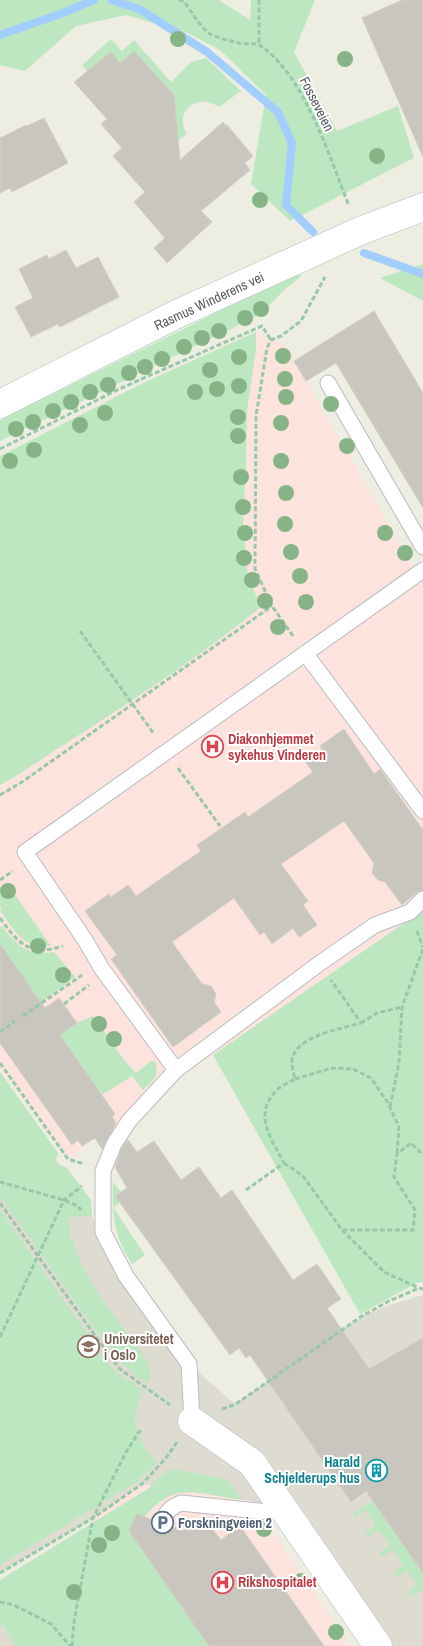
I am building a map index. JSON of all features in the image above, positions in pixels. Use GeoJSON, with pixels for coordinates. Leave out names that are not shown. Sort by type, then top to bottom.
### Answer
{"type":"FeatureCollection","features":[{"type":"Feature","properties":{"kind":"street","name":"Rasmus Winderens vei"},"geometry":{"type":"LineString","coordinates":[[0,404],[177,314],[378,224],[423,207]]}},
{"type":"Feature","properties":{"kind":"street"},"geometry":{"type":"LineString","coordinates":[[192,1421],[252,1463],[378,1646]]}},
{"type":"Feature","properties":{"kind":"lane"},"geometry":{"type":"LineString","coordinates":[[328,383],[423,547]]}},
{"type":"Feature","properties":{"kind":"lane"},"geometry":{"type":"LineString","coordinates":[[176,1070],[102,969],[85,940],[25,852],[423,570]]}},
{"type":"Feature","properties":{"kind":"lane"},"geometry":{"type":"LineString","coordinates":[[304,653],[423,810]]}},
{"type":"Feature","properties":{"kind":"lane"},"geometry":{"type":"LineString","coordinates":[[192,1421],[189,1364],[126,1276],[103,1232],[104,1170],[114,1144],[129,1121],[176,1070],[375,925],[410,912],[423,899]]}},
{"type":"Feature","properties":{"kind":"lane"},"geometry":{"type":"LineString","coordinates":[[162,1523],[166,1513],[172,1507],[181,1503],[269,1512],[281,1506]]}},
{"type":"Feature","properties":{"kind":"path"},"geometry":{"type":"LineString","coordinates":[[180,0],[184,1],[193,15],[210,34],[241,44],[260,45],[259,0]]}},
{"type":"Feature","properties":{"kind":"path","name":"Fosseveien"},"geometry":{"type":"LineString","coordinates":[[260,45],[296,84],[312,115],[350,210]]}},
{"type":"Feature","properties":{"kind":"path"},"geometry":{"type":"LineString","coordinates":[[304,653],[272,606],[256,569],[256,416],[271,340],[281,336],[301,321],[314,296],[324,282],[326,274]]}},
{"type":"Feature","properties":{"kind":"path"},"geometry":{"type":"LineString","coordinates":[[0,449],[119,388],[262,326],[271,340]]}},
{"type":"Feature","properties":{"kind":"path"},"geometry":{"type":"LineString","coordinates":[[0,795],[22,782],[272,606]]}},
{"type":"Feature","properties":{"kind":"path"},"geometry":{"type":"LineString","coordinates":[[80,631],[220,826]]}},
{"type":"Feature","properties":{"kind":"path"},"geometry":{"type":"LineString","coordinates":[[0,918],[19,943],[28,947],[52,950],[85,940]]}},
{"type":"Feature","properties":{"kind":"path"},"geometry":{"type":"LineString","coordinates":[[390,1107],[400,1063],[402,1007],[423,949]]}},
{"type":"Feature","properties":{"kind":"path"},"geometry":{"type":"LineString","coordinates":[[320,964],[360,1023]]}},
{"type":"Feature","properties":{"kind":"path"},"geometry":{"type":"LineString","coordinates":[[64,1004],[92,982]]}},
{"type":"Feature","properties":{"kind":"path"},"geometry":{"type":"LineString","coordinates":[[23,1016],[72,983]]}},
{"type":"Feature","properties":{"kind":"path"},"geometry":{"type":"LineString","coordinates":[[295,1079],[291,1064],[295,1052],[307,1041],[360,1023],[377,1013],[402,1007]]}},
{"type":"Feature","properties":{"kind":"path"},"geometry":{"type":"LineString","coordinates":[[0,1032],[15,1021]]}},
{"type":"Feature","properties":{"kind":"path"},"geometry":{"type":"LineString","coordinates":[[0,1063],[68,1159],[104,1170]]}},
{"type":"Feature","properties":{"kind":"path"},"geometry":{"type":"LineString","coordinates":[[342,1230],[413,1230],[415,1210],[394,1177],[399,1127],[390,1107],[371,1078],[353,1068],[332,1068],[295,1079],[278,1089],[267,1104],[265,1116],[268,1132],[284,1163],[303,1176],[342,1230],[384,1272],[421,1288]]}},
{"type":"Feature","properties":{"kind":"path"},"geometry":{"type":"LineString","coordinates":[[397,1155],[411,1143],[423,1154]]}},
{"type":"Feature","properties":{"kind":"path"},"geometry":{"type":"LineString","coordinates":[[246,1190],[284,1163]]}},
{"type":"Feature","properties":{"kind":"path"},"geometry":{"type":"LineString","coordinates":[[0,1182],[64,1200],[78,1206],[103,1232]]}},
{"type":"Feature","properties":{"kind":"path"},"geometry":{"type":"LineString","coordinates":[[0,1337],[64,1200]]}},
{"type":"Feature","properties":{"kind":"path"},"geometry":{"type":"LineString","coordinates":[[0,1202],[120,1369],[150,1391]]}},
{"type":"Feature","properties":{"kind":"path"},"geometry":{"type":"LineString","coordinates":[[0,1573],[93,1518],[142,1484],[166,1458],[192,1421],[236,1404],[362,1316],[389,1301],[421,1288]]}},
{"type":"Feature","properties":{"kind":"path"},"geometry":{"type":"LineString","coordinates":[[71,1646],[93,1518],[126,1452],[142,1430]]}},
{"type":"Feature","properties":{"kind":"path"},"geometry":{"type":"LineString","coordinates":[[0,1602],[14,1605],[51,1624],[71,1646]]}},
{"type":"Feature","properties":{"kind":"shaded area","name":"Diakonhjemmet sykehus Vinderen"},"geometry":{"type":"Polygon","coordinates":[[[256,332],[285,345],[423,583],[423,910],[178,1079],[68,1159],[0,1067],[0,456],[143,383],[256,332]]]}},
{"type":"Feature","properties":{"kind":"shaded area","name":"Universitetet i Oslo"},"geometry":{"type":"Polygon","coordinates":[[[0,1081],[64,1171],[74,1192],[103,1232],[189,1364],[235,1404],[362,1316],[423,1295],[423,1646],[378,1646],[281,1506],[142,1484],[93,1518],[0,1573],[0,1081]]]}},
{"type":"Feature","properties":{"kind":"shaded area","name":"Rikshospitalet"},"geometry":{"type":"Polygon","coordinates":[[[142,1484],[252,1502],[350,1646],[182,1646],[93,1518],[142,1484]]]}},
{"type":"Feature","properties":{"kind":"shaded area"},"geometry":{"type":"Polygon","coordinates":[[[3,1625],[15,1646],[0,1646],[0,1627],[3,1625]]]}},
{"type":"Feature","properties":{"kind":"green space"},"geometry":{"type":"Polygon","coordinates":[[[0,0],[219,0],[250,20],[251,0],[315,0],[294,52],[337,131],[398,106],[414,158],[290,221],[251,184],[266,95],[220,50],[190,34],[126,15],[76,26],[25,71],[0,65],[0,0]]]}},
{"type":"Feature","properties":{"kind":"green space"},"geometry":{"type":"Polygon","coordinates":[[[111,39],[122,51],[134,40],[171,82],[191,62],[206,58],[241,91],[219,107],[203,102],[190,106],[185,111],[183,118],[183,126],[187,134],[177,144],[113,99],[82,65],[111,39]]]}},
{"type":"Feature","properties":{"kind":"green space"},"geometry":{"type":"Polygon","coordinates":[[[423,264],[423,301],[380,278],[423,264]]]}},
{"type":"Feature","properties":{"kind":"green space"},"geometry":{"type":"Polygon","coordinates":[[[298,274],[301,275],[299,278],[284,290],[261,314],[0,441],[0,420],[298,274]]]}},
{"type":"Feature","properties":{"kind":"green space"},"geometry":{"type":"Polygon","coordinates":[[[256,332],[256,350],[247,411],[243,524],[248,576],[261,607],[202,653],[0,785],[0,456],[143,383],[256,332]]]}},
{"type":"Feature","properties":{"kind":"green space"},"geometry":{"type":"Polygon","coordinates":[[[10,888],[51,946],[32,944],[20,937],[0,911],[2,909],[0,907],[0,895],[10,888]]]}},
{"type":"Feature","properties":{"kind":"green space"},"geometry":{"type":"Polygon","coordinates":[[[423,910],[423,1283],[419,1282],[360,1314],[213,1055],[423,910]]]}},
{"type":"Feature","properties":{"kind":"green space"},"geometry":{"type":"Polygon","coordinates":[[[2,926],[18,944],[30,951],[54,952],[75,977],[41,1002],[0,944],[0,927],[2,926]]]}},
{"type":"Feature","properties":{"kind":"green space"},"geometry":{"type":"Polygon","coordinates":[[[93,1016],[125,1061],[136,1073],[151,1061],[155,1061],[157,1070],[155,1077],[143,1090],[132,1076],[102,1095],[54,1027],[66,1031],[77,1023],[93,1016]]]}},
{"type":"Feature","properties":{"kind":"green space"},"geometry":{"type":"Polygon","coordinates":[[[0,1072],[58,1153],[55,1163],[67,1168],[91,1200],[92,1215],[68,1217],[71,1238],[83,1268],[99,1295],[149,1363],[150,1383],[143,1381],[129,1370],[97,1332],[0,1196],[0,1072]]]}},
{"type":"Feature","properties":{"kind":"green space"},"geometry":{"type":"Polygon","coordinates":[[[113,1182],[121,1192],[115,1196],[120,1203],[114,1207],[115,1210],[145,1255],[132,1264],[121,1244],[115,1225],[113,1205],[113,1182]]]}},
{"type":"Feature","properties":{"kind":"green space"},"geometry":{"type":"Polygon","coordinates":[[[0,1210],[114,1371],[142,1389],[136,1408],[135,1423],[143,1445],[157,1463],[135,1483],[0,1565],[0,1210]]]}},
{"type":"Feature","properties":{"kind":"green space"},"geometry":{"type":"Polygon","coordinates":[[[175,1469],[229,1481],[241,1500],[201,1493],[177,1494],[166,1498],[156,1505],[145,1517],[137,1514],[129,1531],[140,1544],[209,1646],[15,1646],[3,1625],[0,1627],[0,1580],[149,1488],[164,1473],[175,1469]]]}},
{"type":"Feature","properties":{"kind":"green space"},"geometry":{"type":"Polygon","coordinates":[[[373,1501],[423,1573],[423,1593],[420,1590],[409,1597],[407,1593],[417,1585],[407,1570],[396,1577],[393,1573],[403,1565],[393,1550],[382,1557],[379,1553],[390,1545],[379,1530],[368,1537],[365,1533],[376,1525],[366,1510],[355,1518],[353,1514],[373,1501]]]}},
{"type":"Feature","properties":{"kind":"building"},"geometry":{"type":"Polygon","coordinates":[[[402,0],[423,0],[423,157],[362,18],[402,0]]]}},
{"type":"Feature","properties":{"kind":"building"},"geometry":{"type":"Polygon","coordinates":[[[134,51],[174,95],[180,160],[223,122],[253,156],[245,163],[250,170],[201,211],[212,222],[167,263],[154,248],[165,238],[134,202],[145,192],[113,156],[122,148],[101,124],[107,119],[74,82],[111,52],[120,63],[134,51]]]}},
{"type":"Feature","properties":{"kind":"building"},"geometry":{"type":"Polygon","coordinates":[[[44,118],[68,163],[12,192],[10,188],[0,193],[0,138],[44,118]]]}},
{"type":"Feature","properties":{"kind":"building"},"geometry":{"type":"Polygon","coordinates":[[[66,250],[76,268],[98,257],[119,297],[60,327],[58,324],[31,337],[15,307],[33,298],[19,269],[47,255],[49,259],[66,250]]]}},
{"type":"Feature","properties":{"kind":"building"},"geometry":{"type":"Polygon","coordinates":[[[374,311],[423,393],[423,508],[336,363],[306,381],[294,361],[374,311]]]}},
{"type":"Feature","properties":{"kind":"building"},"geometry":{"type":"Polygon","coordinates":[[[344,729],[374,774],[380,769],[423,830],[423,890],[417,892],[402,905],[385,882],[378,880],[372,873],[374,863],[344,821],[281,864],[308,901],[303,905],[317,925],[299,937],[293,928],[272,944],[264,932],[260,935],[234,898],[172,942],[202,984],[211,986],[216,994],[214,1002],[221,1012],[173,1047],[111,959],[117,955],[85,911],[109,894],[111,897],[128,885],[136,896],[201,851],[197,845],[245,812],[248,817],[313,772],[305,761],[322,749],[320,746],[344,729]]]}},
{"type":"Feature","properties":{"kind":"building"},"geometry":{"type":"Polygon","coordinates":[[[0,944],[45,1008],[59,998],[77,1023],[60,1035],[115,1114],[112,1117],[116,1123],[102,1149],[95,1138],[82,1146],[78,1140],[72,1145],[0,1043],[0,944]]]}},
{"type":"Feature","properties":{"kind":"building"},"geometry":{"type":"Polygon","coordinates":[[[128,1140],[137,1152],[154,1141],[181,1180],[199,1167],[221,1198],[232,1190],[293,1280],[317,1264],[341,1299],[327,1308],[369,1369],[423,1338],[423,1573],[366,1491],[351,1502],[250,1355],[246,1358],[239,1348],[230,1355],[115,1196],[127,1188],[115,1167],[122,1148],[128,1140]]]}},
{"type":"Feature","properties":{"kind":"building"},"geometry":{"type":"Polygon","coordinates":[[[137,1514],[153,1520],[154,1528],[163,1532],[167,1531],[171,1526],[183,1531],[203,1517],[221,1540],[240,1526],[324,1646],[209,1646],[129,1531],[137,1514]]]}},
{"type":"Feature","properties":{"kind":"waterway"},"geometry":{"type":"LineString","coordinates":[[0,35],[94,0]]}},
{"type":"Feature","properties":{"kind":"waterway"},"geometry":{"type":"LineString","coordinates":[[111,0],[139,9],[207,52],[278,112],[292,143],[286,205],[313,232]]}},
{"type":"Feature","properties":{"kind":"waterway"},"geometry":{"type":"LineString","coordinates":[[364,253],[423,274]]}},
{"type":"Feature","properties":{"kind":"place","name":"Diakonhjemmet sykehus Vinderen"},"geometry":{"type":"Point","coordinates":[212,747]}},
{"type":"Feature","properties":{"kind":"place","name":"Universitetet i Oslo"},"geometry":{"type":"Point","coordinates":[88,1347]}},
{"type":"Feature","properties":{"kind":"place","name":"Harald Schjelderups hus"},"geometry":{"type":"Point","coordinates":[376,1470]}},
{"type":"Feature","properties":{"kind":"place","name":"Forskningveien 2"},"geometry":{"type":"Point","coordinates":[162,1523]}},
{"type":"Feature","properties":{"kind":"place","name":"Rikshospitalet"},"geometry":{"type":"Point","coordinates":[222,1582]}}]}
